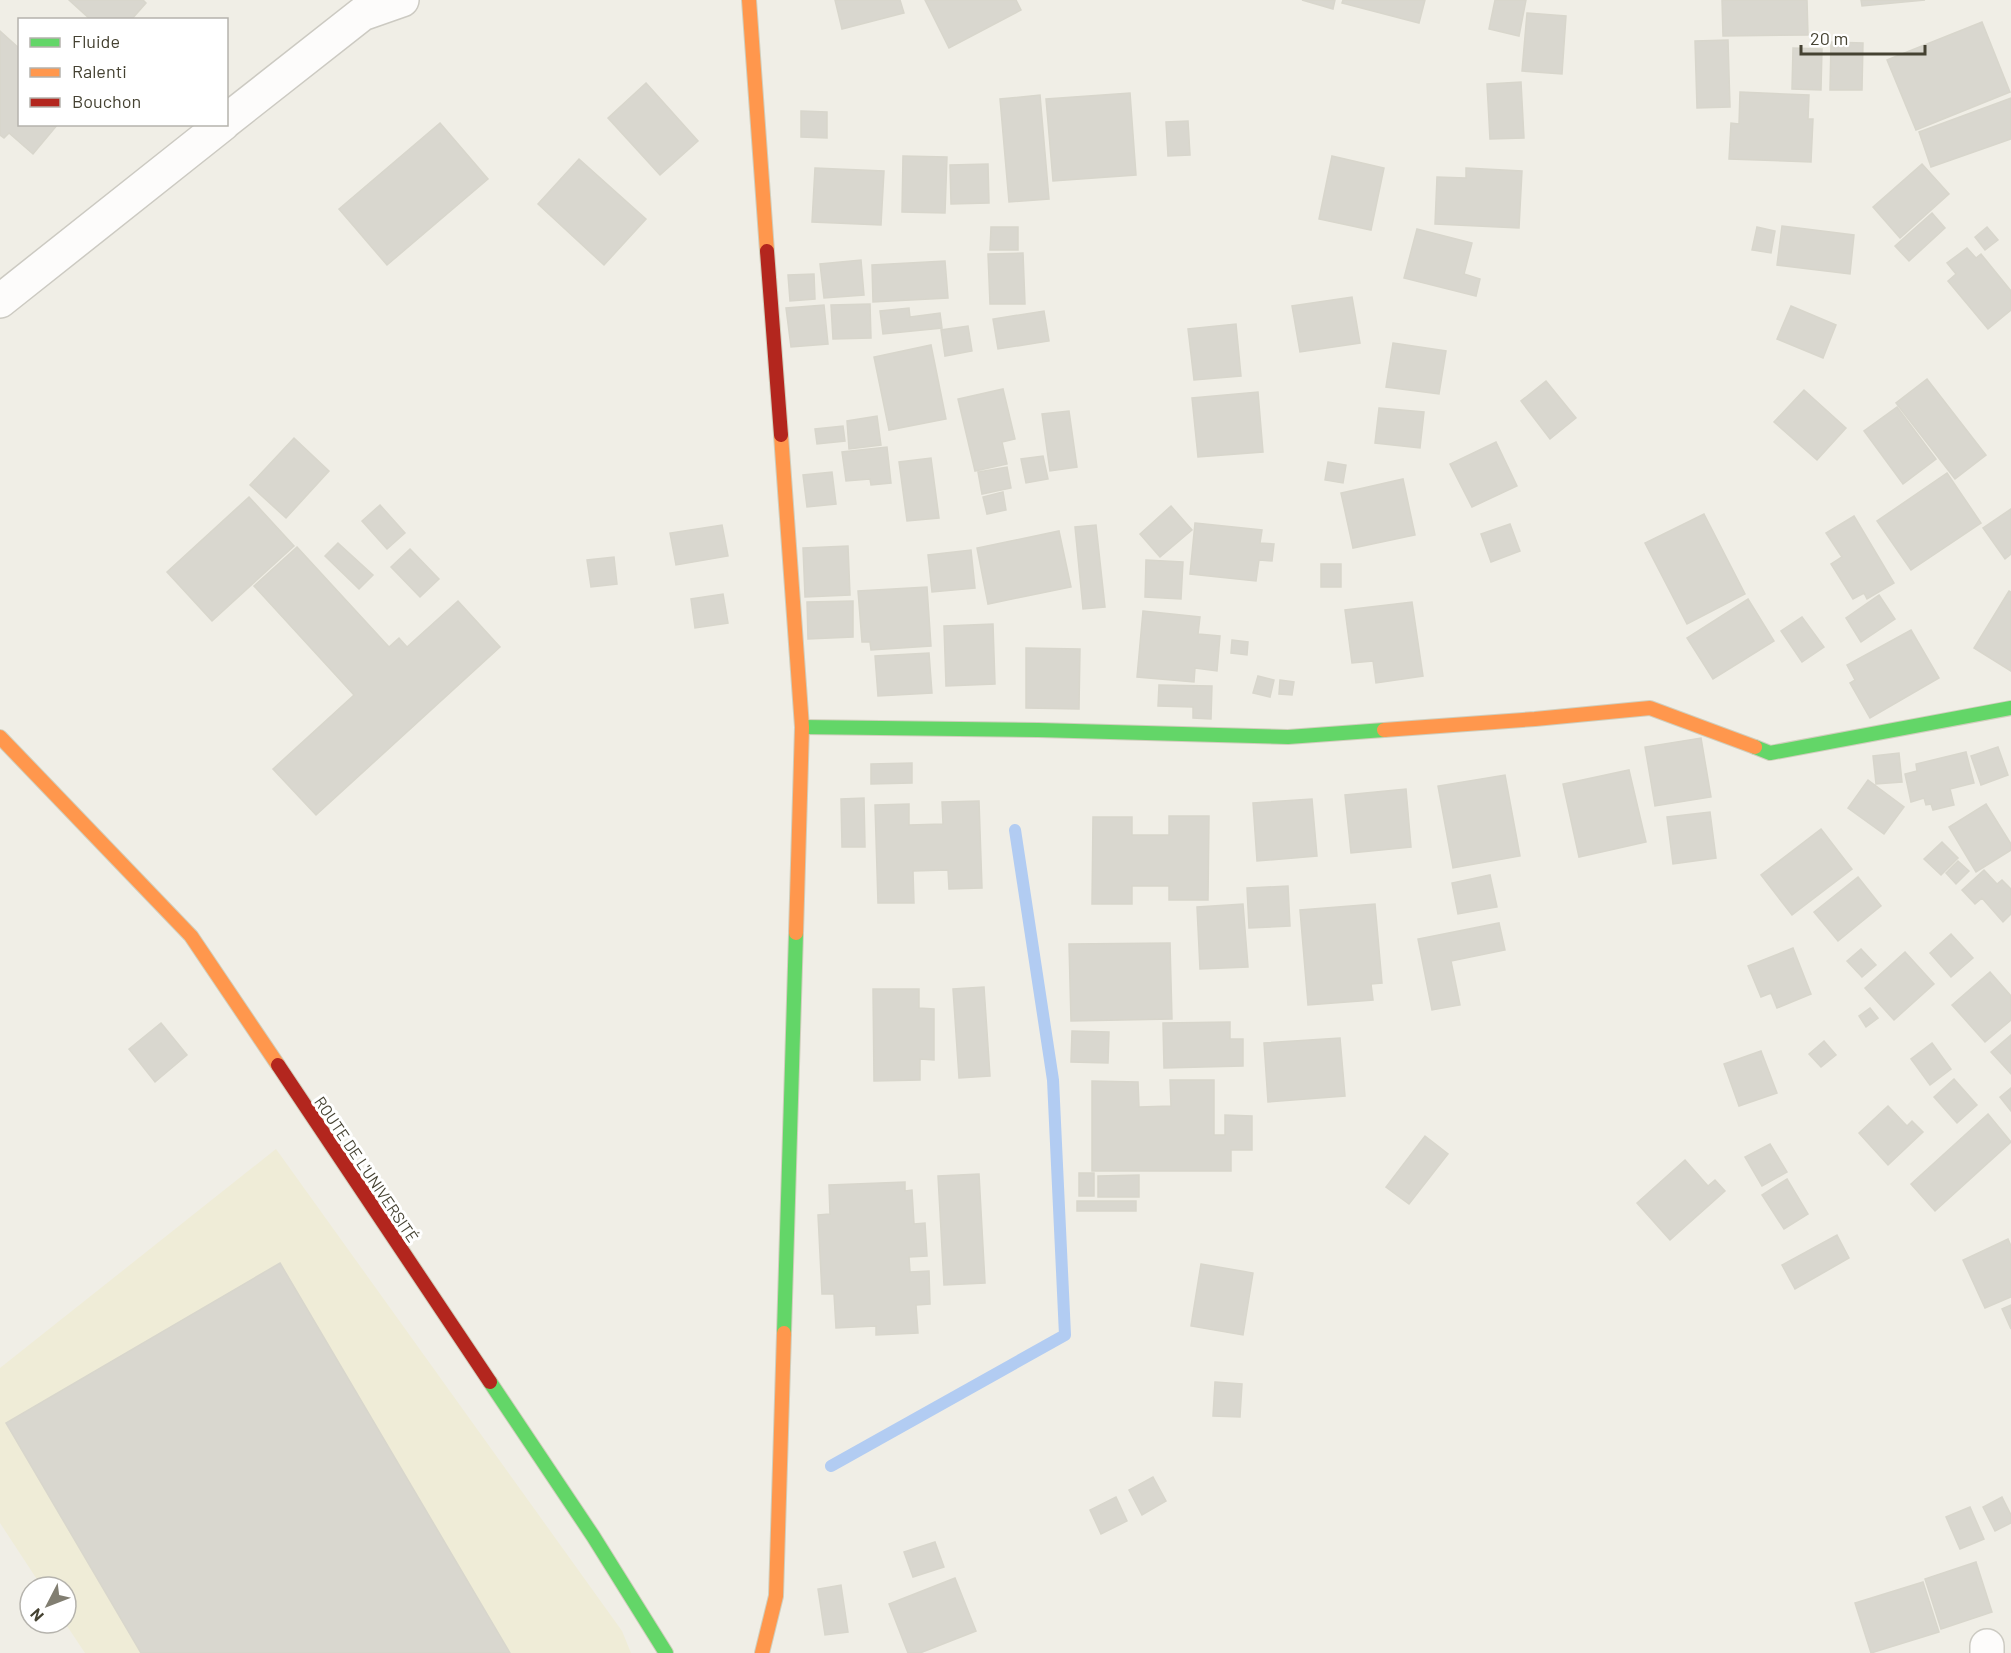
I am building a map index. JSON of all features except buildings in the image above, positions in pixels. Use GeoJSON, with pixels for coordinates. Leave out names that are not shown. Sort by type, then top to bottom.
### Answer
{"type":"FeatureCollection","features":[{"type":"Feature","properties":{"kind":"street"},"geometry":{"type":"LineString","coordinates":[[228,119],[362,14],[402,0]]}},
{"type":"Feature","properties":{"kind":"street"},"geometry":{"type":"LineString","coordinates":[[749,0],[802,727],[776,1596],[762,1653]]}},
{"type":"Feature","properties":{"kind":"street"},"geometry":{"type":"LineString","coordinates":[[0,301],[220,126]]}},
{"type":"Feature","properties":{"kind":"street"},"geometry":{"type":"LineString","coordinates":[[802,727],[1038,730],[1288,737],[1650,708],[1770,753],[2011,708]]}},
{"type":"Feature","properties":{"kind":"street","name":"ROUTE DE L'UNIVERSITÉ"},"geometry":{"type":"LineString","coordinates":[[0,737],[191,936],[593,1536],[666,1653]]}},
{"type":"Feature","properties":{"kind":"shaded area"},"geometry":{"type":"Polygon","coordinates":[[[276,1149],[622,1631],[631,1653],[85,1653],[73,1635],[78,1635],[78,1575],[34,1575],[0,1523],[0,1368],[276,1149]]]}},
{"type":"Feature","properties":{"kind":"waterway"},"geometry":{"type":"LineString","coordinates":[[831,1466],[1065,1335],[1053,1080],[1015,830]]}},
{"type":"Feature","properties":{"kind":"traffic: fast"},"geometry":{"type":"LineString","coordinates":[[1755,747],[1770,753],[2011,708]]}},
{"type":"Feature","properties":{"kind":"traffic: fast"},"geometry":{"type":"LineString","coordinates":[[802,727],[1038,730],[1288,737],[1384,730]]}},
{"type":"Feature","properties":{"kind":"traffic: fast"},"geometry":{"type":"LineString","coordinates":[[784,1333],[796,933]]}},
{"type":"Feature","properties":{"kind":"traffic: fast"},"geometry":{"type":"LineString","coordinates":[[490,1382],[593,1536],[666,1653]]}},
{"type":"Feature","properties":{"kind":"traffic: slow"},"geometry":{"type":"LineString","coordinates":[[749,0],[767,251]]}},
{"type":"Feature","properties":{"kind":"traffic: slow"},"geometry":{"type":"LineString","coordinates":[[781,435],[802,727],[796,933]]}},
{"type":"Feature","properties":{"kind":"traffic: slow"},"geometry":{"type":"LineString","coordinates":[[1384,730],[1650,708],[1755,747]]}},
{"type":"Feature","properties":{"kind":"traffic: slow"},"geometry":{"type":"LineString","coordinates":[[0,737],[191,936],[278,1065]]}},
{"type":"Feature","properties":{"kind":"traffic: slow"},"geometry":{"type":"LineString","coordinates":[[762,1653],[776,1596],[784,1333]]}},
{"type":"Feature","properties":{"kind":"traffic: jam"},"geometry":{"type":"LineString","coordinates":[[767,251],[781,435]]}},
{"type":"Feature","properties":{"kind":"traffic: jam"},"geometry":{"type":"LineString","coordinates":[[278,1065],[490,1382]]}}]}
